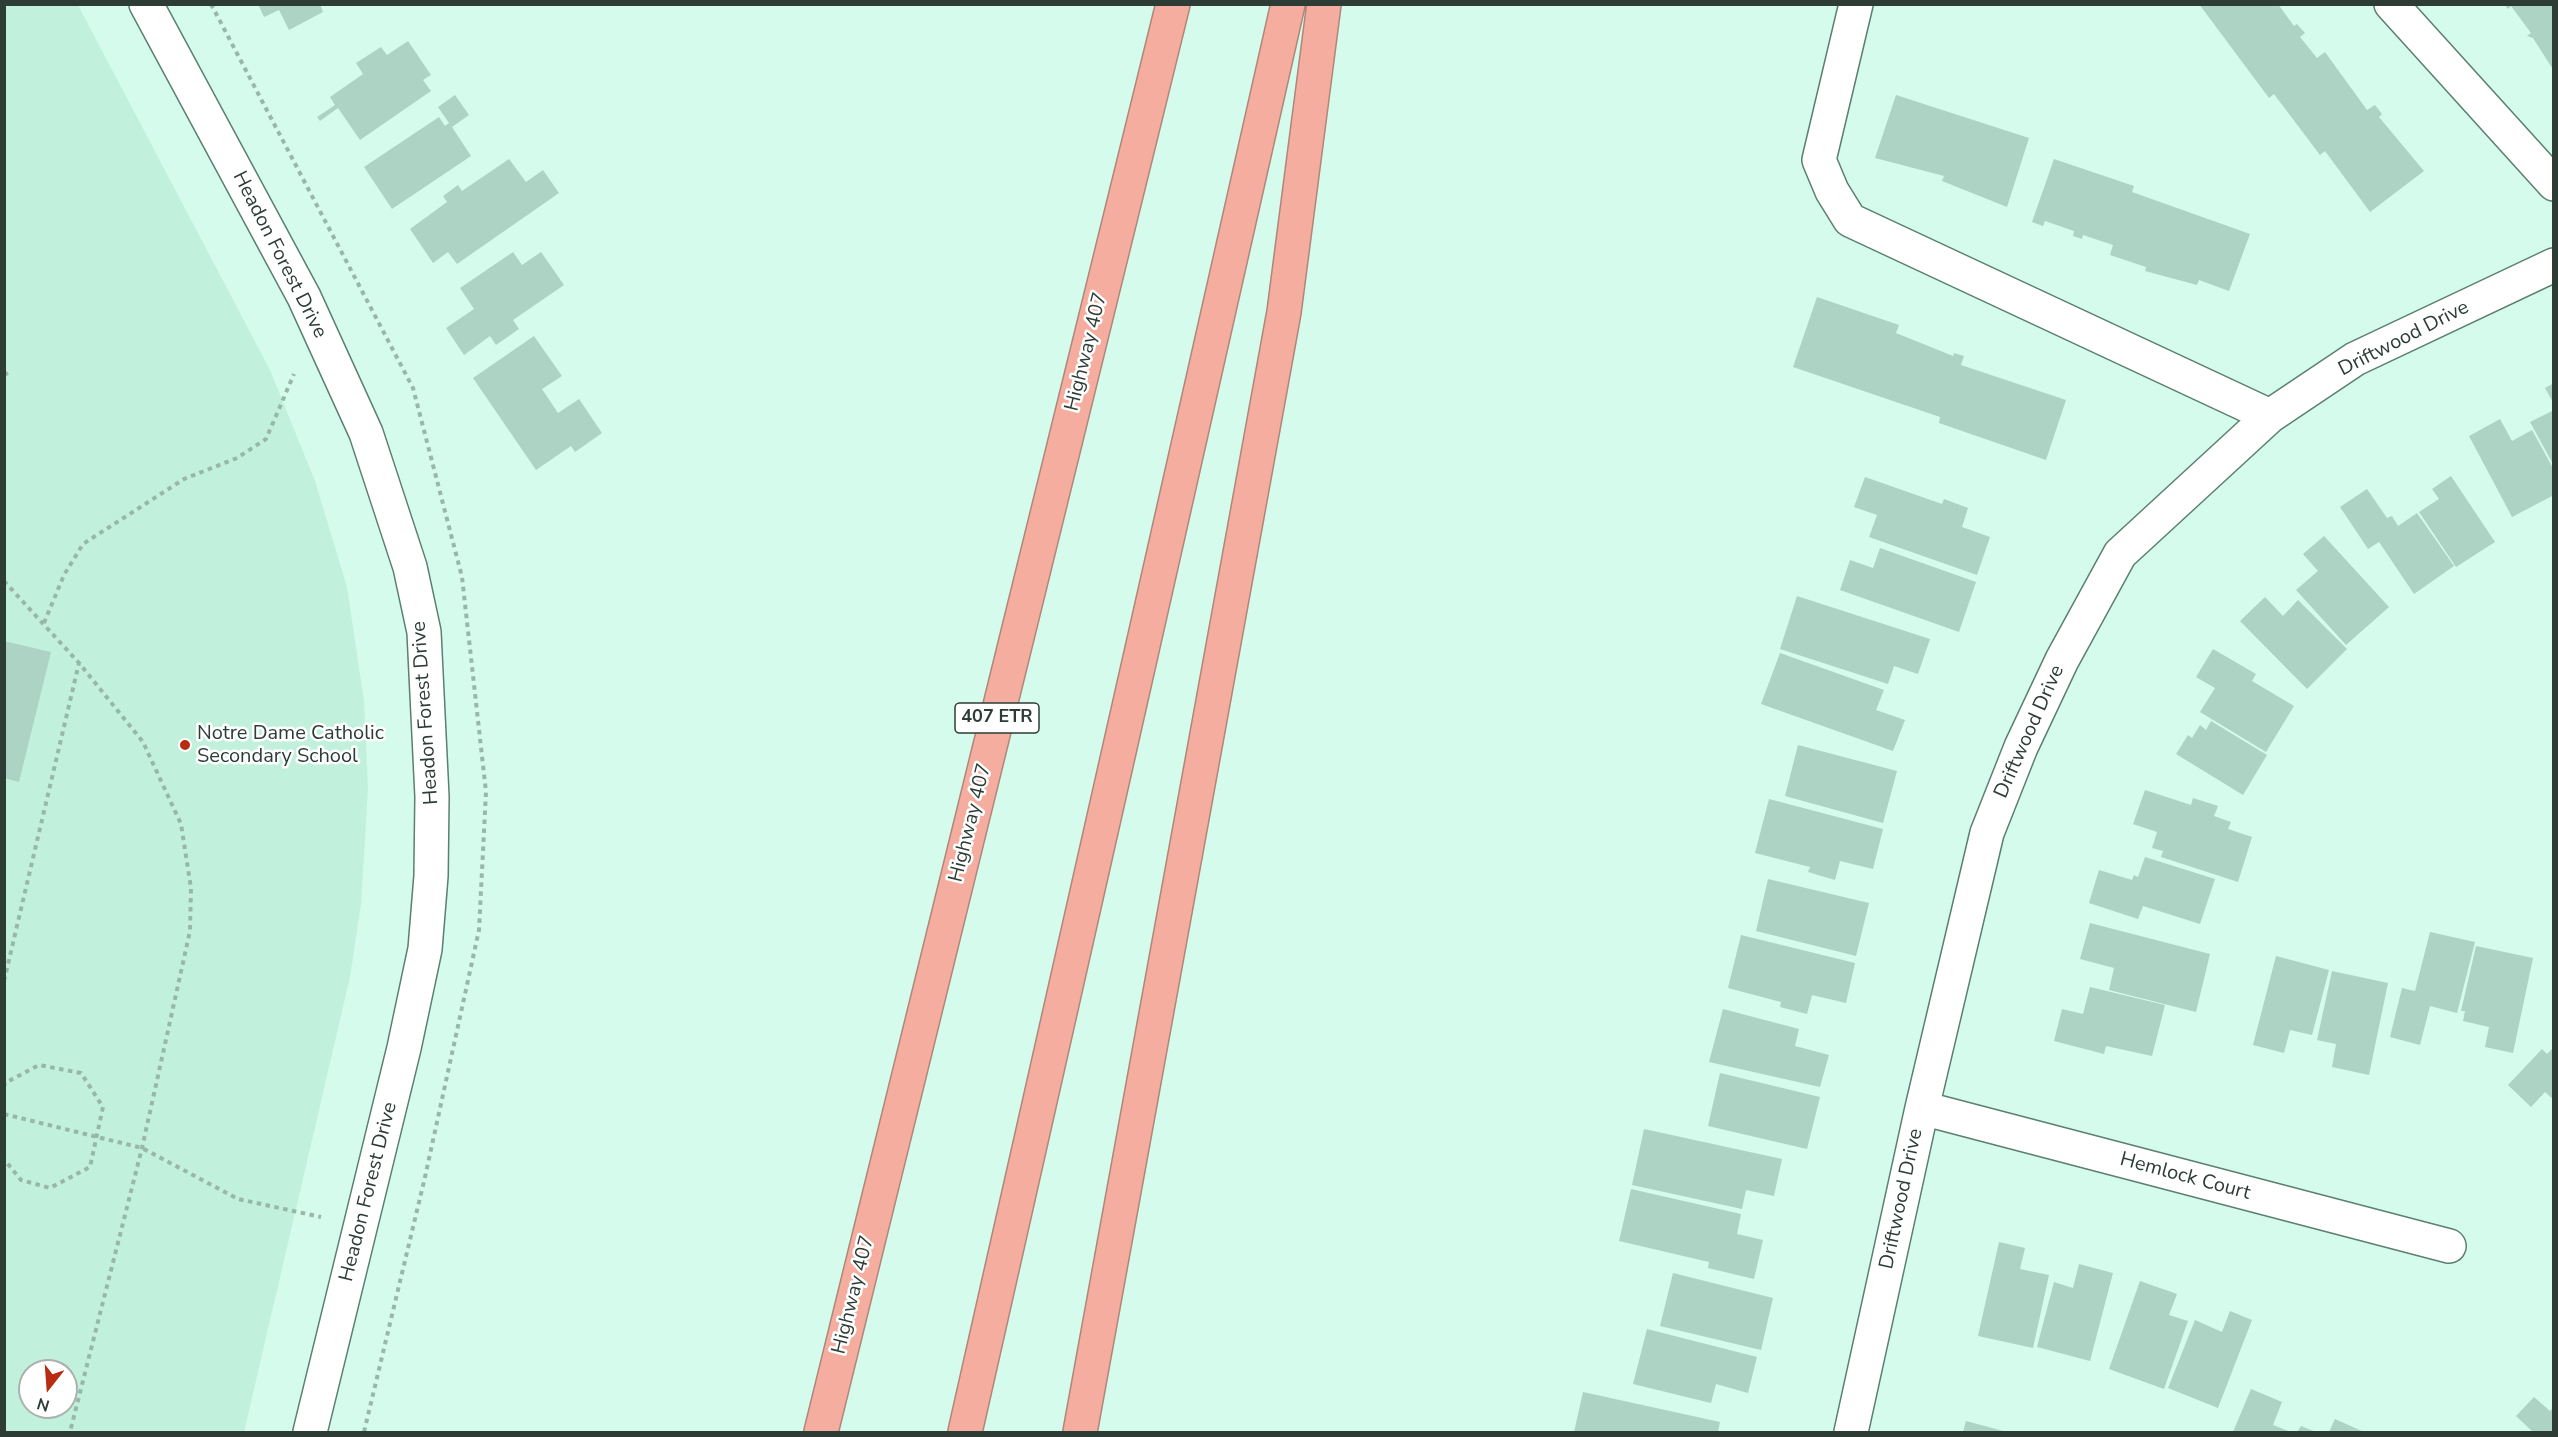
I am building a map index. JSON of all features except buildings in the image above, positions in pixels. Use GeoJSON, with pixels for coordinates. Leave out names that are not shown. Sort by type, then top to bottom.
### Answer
{"type":"FeatureCollection","features":[{"type":"Feature","properties":{"kind":"highway","name":"Highway 407"},"geometry":{"type":"LineString","coordinates":[[820,1432],[1173,4]]}},
{"type":"Feature","properties":{"kind":"highway"},"geometry":{"type":"LineString","coordinates":[[965,1432],[1288,4]]}},
{"type":"Feature","properties":{"kind":"highway"},"geometry":{"type":"LineString","coordinates":[[1080,1432],[1284,312],[1324,4]]}},
{"type":"Feature","properties":{"kind":"street","name":"Headon Forest Drive"},"geometry":{"type":"LineString","coordinates":[[146,4],[304,297],[366,433],[410,567],[424,632],[432,797],[431,876],[425,948],[405,1048],[310,1432]]}},
{"type":"Feature","properties":{"kind":"street"},"geometry":{"type":"LineString","coordinates":[[1856,4],[1819,160],[1832,191],[1850,220],[2270,416]]}},
{"type":"Feature","properties":{"kind":"street"},"geometry":{"type":"LineString","coordinates":[[2391,4],[2553,184]]}},
{"type":"Feature","properties":{"kind":"street","name":"Driftwood Drive"},"geometry":{"type":"LineString","coordinates":[[1851,1432],[1922,1108],[1987,833],[2021,747],[2062,660],[2120,554],[2220,465],[2270,416],[2355,359],[2553,265]]}},
{"type":"Feature","properties":{"kind":"street","name":"Hemlock Court"},"geometry":{"type":"LineString","coordinates":[[1922,1108],[2449,1246]]}},
{"type":"Feature","properties":{"kind":"path"},"geometry":{"type":"LineString","coordinates":[[44,623],[64,575],[83,544],[184,479],[237,458],[266,440],[287,386],[320,333]]}},
{"type":"Feature","properties":{"kind":"path"},"geometry":{"type":"LineString","coordinates":[[4,581],[79,663],[143,742],[181,824],[191,888],[190,931],[142,1148],[70,1432]]}},
{"type":"Feature","properties":{"kind":"path"},"geometry":{"type":"LineString","coordinates":[[4,981],[79,663]]}},
{"type":"Feature","properties":{"kind":"path"},"geometry":{"type":"LineString","coordinates":[[4,1087],[5,1083],[39,1065],[81,1073],[103,1107],[90,1167],[50,1188],[21,1180],[4,1159]]}},
{"type":"Feature","properties":{"kind":"path"},"geometry":{"type":"LineString","coordinates":[[4,1114],[142,1148],[238,1199],[304,1213]]}},
{"type":"Feature","properties":{"kind":"shaded area","name":"Notre Dame Catholic Secondary School"},"geometry":{"type":"Polygon","coordinates":[[[5,5],[78,5],[270,370],[315,481],[347,587],[364,701],[368,788],[361,904],[350,977],[244,1432],[5,1432],[5,5]]]}},
{"type":"Feature","properties":{"kind":"place","name":"Notre Dame Catholic Secondary School"},"geometry":{"type":"Point","coordinates":[185,745]}}]}
